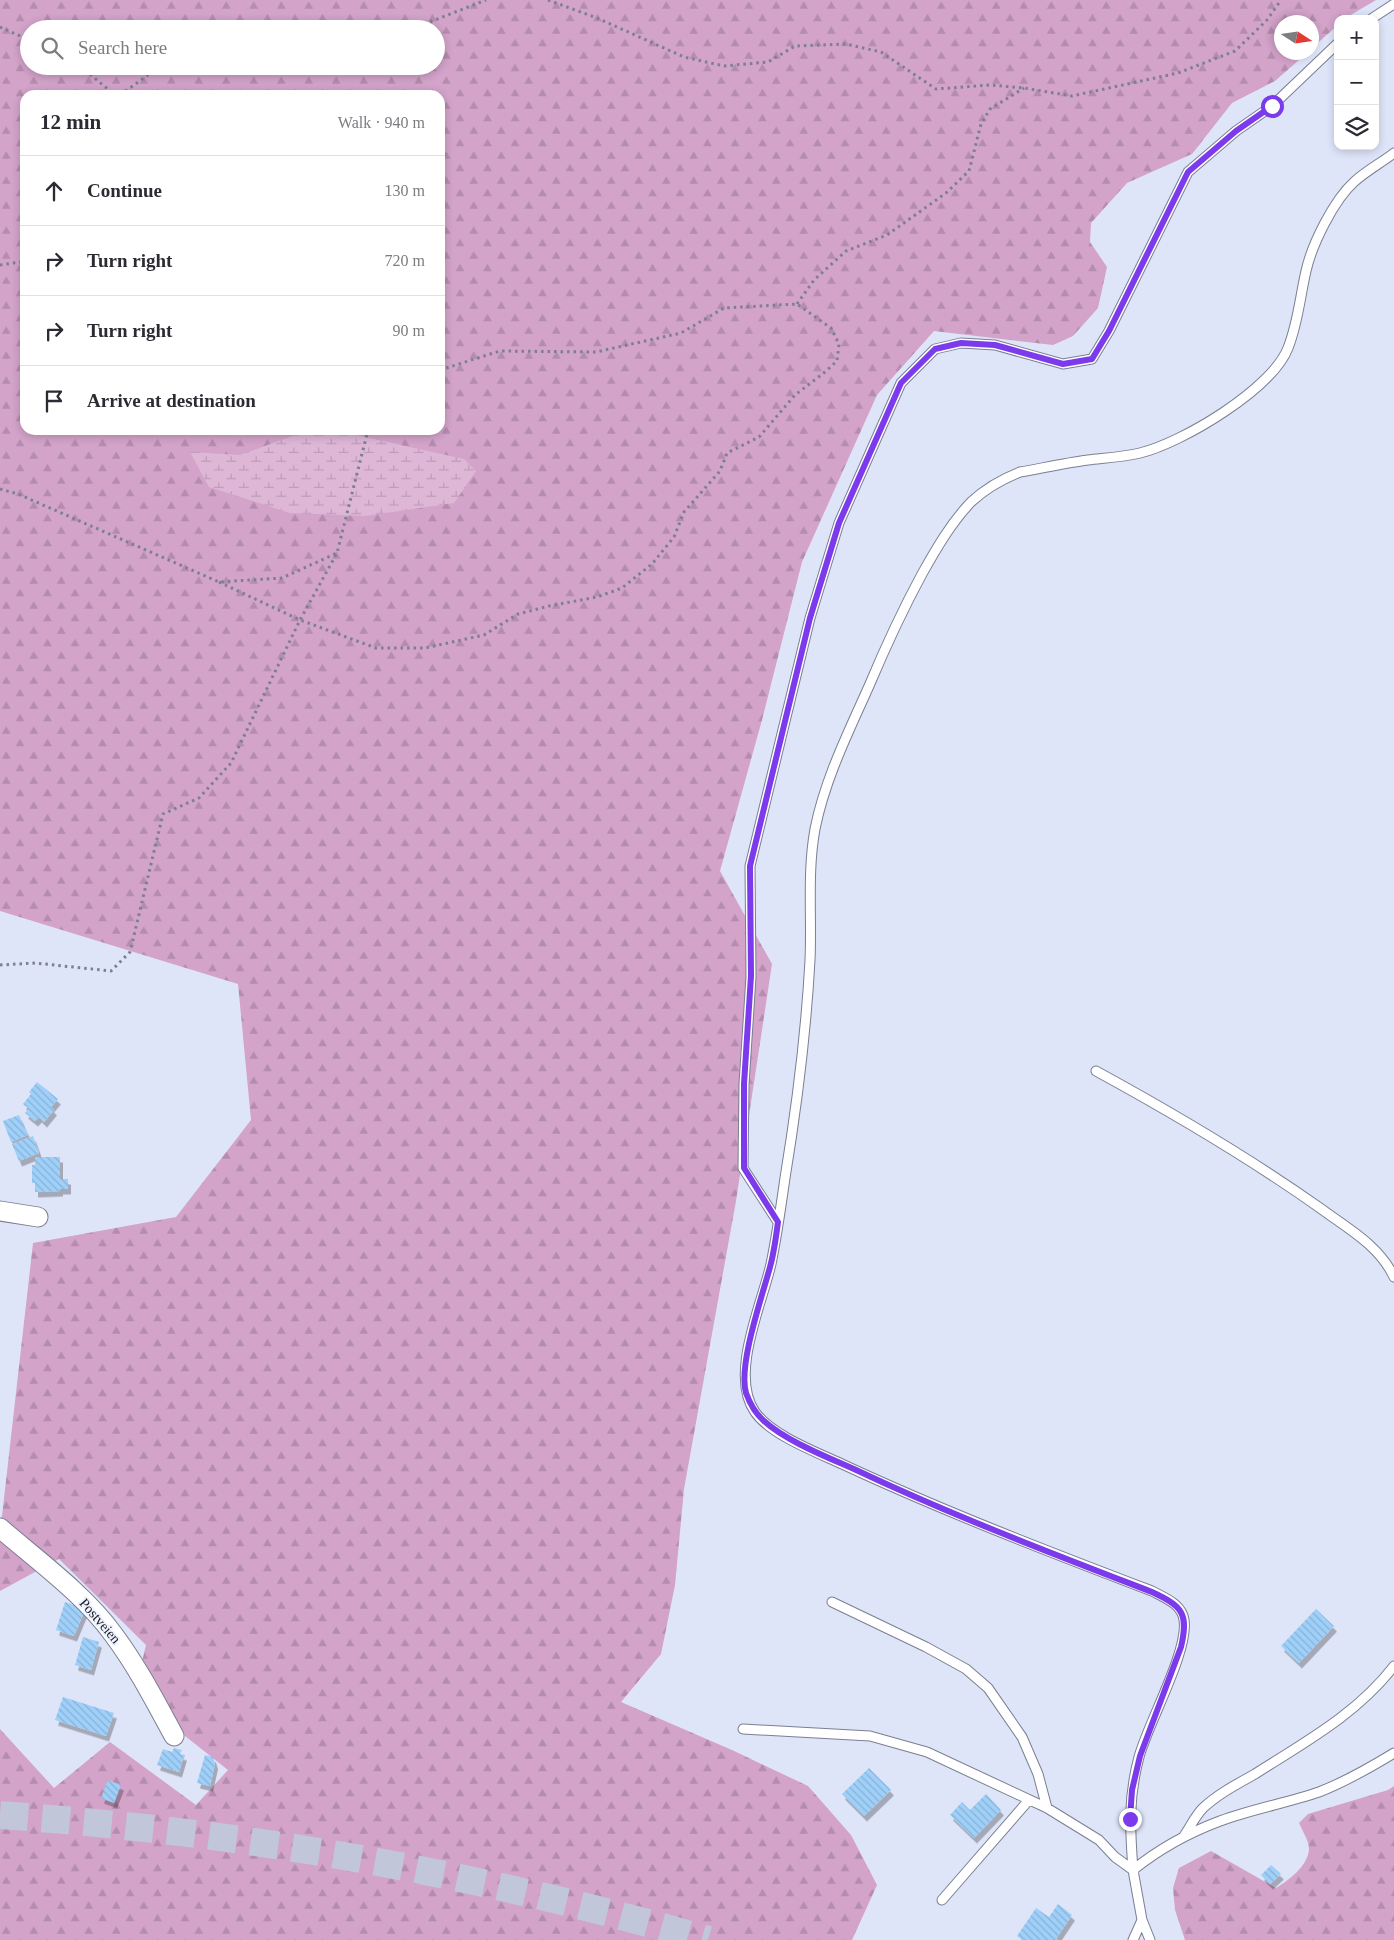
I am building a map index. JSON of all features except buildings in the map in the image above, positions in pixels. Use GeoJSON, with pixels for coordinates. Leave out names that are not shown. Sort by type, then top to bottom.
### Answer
{"type":"FeatureCollection","features":[{"type":"Feature","properties":{"kind":"street"},"geometry":{"type":"LineString","coordinates":[[0,1211],[38,1217]]}},
{"type":"Feature","properties":{"kind":"street","name":"Postveien"},"geometry":{"type":"LineString","coordinates":[[0,1528],[80,1598],[113,1633],[174,1736]]}},
{"type":"Feature","properties":{"kind":"lane"},"geometry":{"type":"LineString","coordinates":[[1376,15],[1394,4]]}},
{"type":"Feature","properties":{"kind":"lane"},"geometry":{"type":"LineString","coordinates":[[778,1222],[744,1168],[744,1084],[751,976],[750,866],[810,618],[839,523],[901,383],[935,349],[961,343],[995,345],[1063,364],[1092,359],[1109,331],[1188,172],[1236,131],[1272,106],[1334,48]]}},
{"type":"Feature","properties":{"kind":"lane"},"geometry":{"type":"LineString","coordinates":[[1150,1940],[1142,1920],[1133,1870],[1130,1819],[1132,1790],[1147,1734],[1181,1647],[1185,1631],[1184,1619],[1180,1610],[1172,1601],[1152,1592],[914,1498],[817,1452],[782,1434],[765,1422],[754,1411],[746,1392],[744,1374],[747,1355],[771,1264],[800,1082],[807,1020],[810,950],[810,867],[815,832],[824,795],[847,736],[897,621],[949,529],[970,504],[987,488],[1003,478],[1020,472],[1139,454],[1162,447],[1191,432],[1252,393],[1273,372],[1287,350],[1295,327],[1306,269],[1323,227],[1338,199],[1355,182],[1394,153]]}},
{"type":"Feature","properties":{"kind":"lane"},"geometry":{"type":"LineString","coordinates":[[1096,1071],[1168,1110],[1270,1172],[1368,1242],[1388,1263],[1394,1277]]}},
{"type":"Feature","properties":{"kind":"lane"},"geometry":{"type":"LineString","coordinates":[[832,1602],[926,1647],[966,1669],[988,1688],[1022,1736],[1038,1774],[1047,1808]]}},
{"type":"Feature","properties":{"kind":"lane"},"geometry":{"type":"LineString","coordinates":[[1184,1837],[1202,1809],[1223,1793],[1340,1719],[1382,1682],[1394,1666]]}},
{"type":"Feature","properties":{"kind":"lane"},"geometry":{"type":"LineString","coordinates":[[743,1729],[870,1736],[927,1752],[1047,1808],[1099,1840],[1133,1870]]}},
{"type":"Feature","properties":{"kind":"lane"},"geometry":{"type":"LineString","coordinates":[[1133,1870],[1155,1852],[1184,1837],[1220,1821],[1320,1791],[1375,1765],[1394,1752]]}},
{"type":"Feature","properties":{"kind":"lane"},"geometry":{"type":"LineString","coordinates":[[942,1900],[1029,1800]]}},
{"type":"Feature","properties":{"kind":"lane"},"geometry":{"type":"LineString","coordinates":[[1133,1940],[1142,1920]]}},
{"type":"Feature","properties":{"kind":"path"},"geometry":{"type":"LineString","coordinates":[[435,20],[486,0]]}},
{"type":"Feature","properties":{"kind":"path"},"geometry":{"type":"LineString","coordinates":[[548,0],[597,18],[684,57],[724,66],[768,62],[795,46],[846,44],[880,52],[936,89],[990,85],[1024,88],[1072,96],[1178,73],[1235,51],[1267,20],[1281,0]]}},
{"type":"Feature","properties":{"kind":"path"},"geometry":{"type":"LineString","coordinates":[[0,27],[20,36]]}},
{"type":"Feature","properties":{"kind":"path"},"geometry":{"type":"LineString","coordinates":[[91,75],[109,90]]}},
{"type":"Feature","properties":{"kind":"path"},"geometry":{"type":"LineString","coordinates":[[127,90],[148,75]]}},
{"type":"Feature","properties":{"kind":"path"},"geometry":{"type":"LineString","coordinates":[[797,304],[814,280],[846,251],[887,235],[946,192],[969,171],[982,124],[990,109],[1024,88]]}},
{"type":"Feature","properties":{"kind":"path"},"geometry":{"type":"LineString","coordinates":[[0,264],[20,262]]}},
{"type":"Feature","properties":{"kind":"path"},"geometry":{"type":"LineString","coordinates":[[0,490],[18,494],[219,582],[300,620],[376,648],[425,648],[484,635],[518,614],[549,606],[597,598],[622,588],[652,564],[674,537],[684,512],[720,471],[727,453],[759,437],[795,395],[826,372],[837,361],[840,344],[831,328],[797,304],[724,308],[681,333],[596,352],[500,351],[445,368]]}},
{"type":"Feature","properties":{"kind":"path"},"geometry":{"type":"LineString","coordinates":[[0,965],[35,963],[111,971],[130,952],[163,814],[199,798],[231,764],[300,620],[337,553],[367,435]]}},
{"type":"Feature","properties":{"kind":"path"},"geometry":{"type":"LineString","coordinates":[[219,582],[282,578],[337,553]]}},
{"type":"Feature","properties":{"kind":"green space"},"geometry":{"type":"Polygon","coordinates":[[[0,0],[1376,0],[1351,15],[1334,15],[1334,29],[1319,42],[1319,15],[1274,15],[1274,60],[1299,60],[1275,81],[1232,103],[1192,154],[1127,183],[1091,223],[1090,242],[1107,267],[1098,308],[1073,336],[1053,345],[934,331],[877,395],[802,562],[762,720],[720,871],[772,964],[736,1201],[684,1489],[675,1585],[661,1654],[621,1702],[732,1750],[808,1786],[851,1835],[877,1885],[852,1940],[0,1940],[0,1729],[54,1788],[110,1742],[196,1805],[228,1770],[180,1732],[140,1670],[146,1645],[59,1559],[0,1591],[0,1519],[2,1516],[33,1243],[176,1217],[251,1120],[238,984],[0,911],[0,0]]]}},
{"type":"Feature","properties":{"kind":"green space"},"geometry":{"type":"Polygon","coordinates":[[[295,435],[356,435],[464,459],[476,471],[454,503],[365,516],[290,513],[209,487],[190,452],[240,455],[295,435]]]}},
{"type":"Feature","properties":{"kind":"green space"},"geometry":{"type":"Polygon","coordinates":[[[1394,1786],[1394,1940],[1185,1940],[1175,1910],[1173,1888],[1179,1868],[1211,1851],[1276,1888],[1302,1867],[1308,1855],[1308,1843],[1299,1823],[1308,1814],[1388,1790],[1394,1786]]]}},
{"type":"Feature","properties":{"kind":"tunnel"},"geometry":{"type":"LineString","coordinates":[[0,1815],[91,1822],[180,1832],[357,1858],[533,1894],[708,1940]]}},
{"type":"Feature","properties":{"kind":"route"},"geometry":{"type":"LineString","coordinates":[[1130,1819],[1132,1790],[1140,1756],[1174,1667],[1185,1631],[1184,1619],[1180,1610],[1172,1601],[914,1498],[817,1452],[782,1434],[765,1422],[754,1411],[746,1392],[744,1374],[747,1355],[771,1264],[778,1222],[744,1168],[744,1084],[751,976],[750,866],[810,618],[839,523],[901,383],[935,349],[961,343],[995,345],[1063,364],[1092,359],[1109,331],[1188,172],[1236,131],[1272,106]]}}]}
